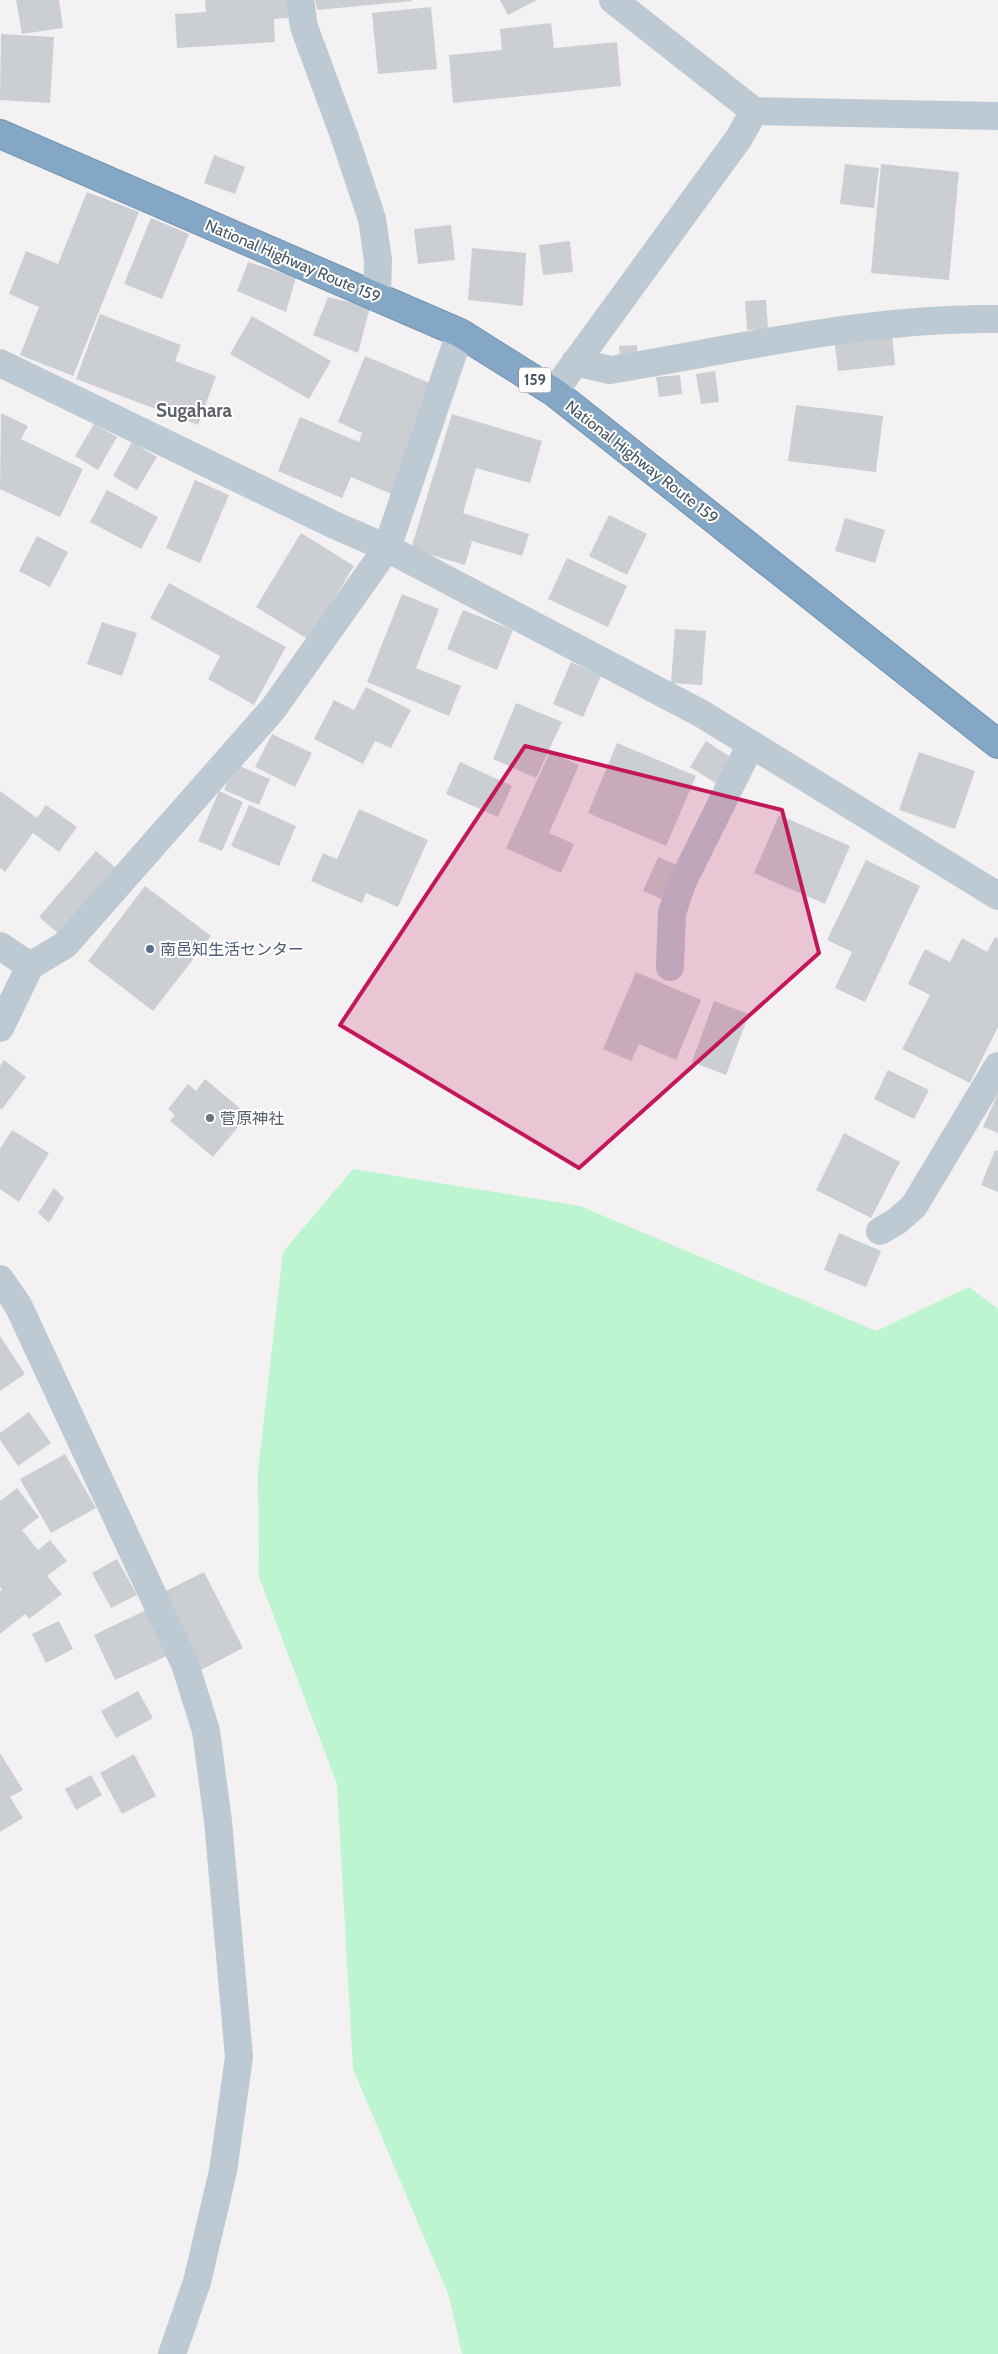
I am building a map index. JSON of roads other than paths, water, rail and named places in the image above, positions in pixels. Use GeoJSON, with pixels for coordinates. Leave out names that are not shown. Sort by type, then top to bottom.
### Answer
{"type":"FeatureCollection","features":[{"type":"Feature","properties":{"kind":"highway","name":"National Highway Route 159"},"geometry":{"type":"LineString","coordinates":[[0,134],[460,333],[554,392],[998,744]]}},
{"type":"Feature","properties":{"kind":"street"},"geometry":{"type":"LineString","coordinates":[[300,0],[304,27],[345,138],[372,219],[378,260],[377,297]]}},
{"type":"Feature","properties":{"kind":"street"},"geometry":{"type":"LineString","coordinates":[[613,0],[754,111],[998,116]]}},
{"type":"Feature","properties":{"kind":"street"},"geometry":{"type":"LineString","coordinates":[[554,392],[739,138],[754,111]]}},
{"type":"Feature","properties":{"kind":"street"},"geometry":{"type":"LineString","coordinates":[[575,362],[610,370],[853,329],[949,318],[998,319]]}},
{"type":"Feature","properties":{"kind":"street"},"geometry":{"type":"LineString","coordinates":[[0,1028],[30,966],[65,945],[273,710],[387,548],[460,333]]}},
{"type":"Feature","properties":{"kind":"street"},"geometry":{"type":"LineString","coordinates":[[0,363],[332,524],[387,548],[702,714],[998,896]]}},
{"type":"Feature","properties":{"kind":"street"},"geometry":{"type":"LineString","coordinates":[[670,967],[672,913],[682,884],[751,744]]}},
{"type":"Feature","properties":{"kind":"street"},"geometry":{"type":"LineString","coordinates":[[0,946],[30,966]]}},
{"type":"Feature","properties":{"kind":"street"},"geometry":{"type":"LineString","coordinates":[[880,1231],[897,1221],[914,1206],[998,1066]]}},
{"type":"Feature","properties":{"kind":"street"},"geometry":{"type":"LineString","coordinates":[[0,1279],[18,1305],[185,1664],[206,1732],[218,1822],[239,2057],[223,2171],[196,2282],[172,2354]]}},
{"type":"Feature","properties":{"kind":"place","name":"南邑知生活センター"},"geometry":{"type":"Point","coordinates":[150,949]}},
{"type":"Feature","properties":{"kind":"place","name":"菅原神社"},"geometry":{"type":"Point","coordinates":[210,1118]}},
{"type":"Feature","properties":{"kind":"district","name":"Sugahara"},"geometry":{"type":"Point","coordinates":[194,410]}}]}
